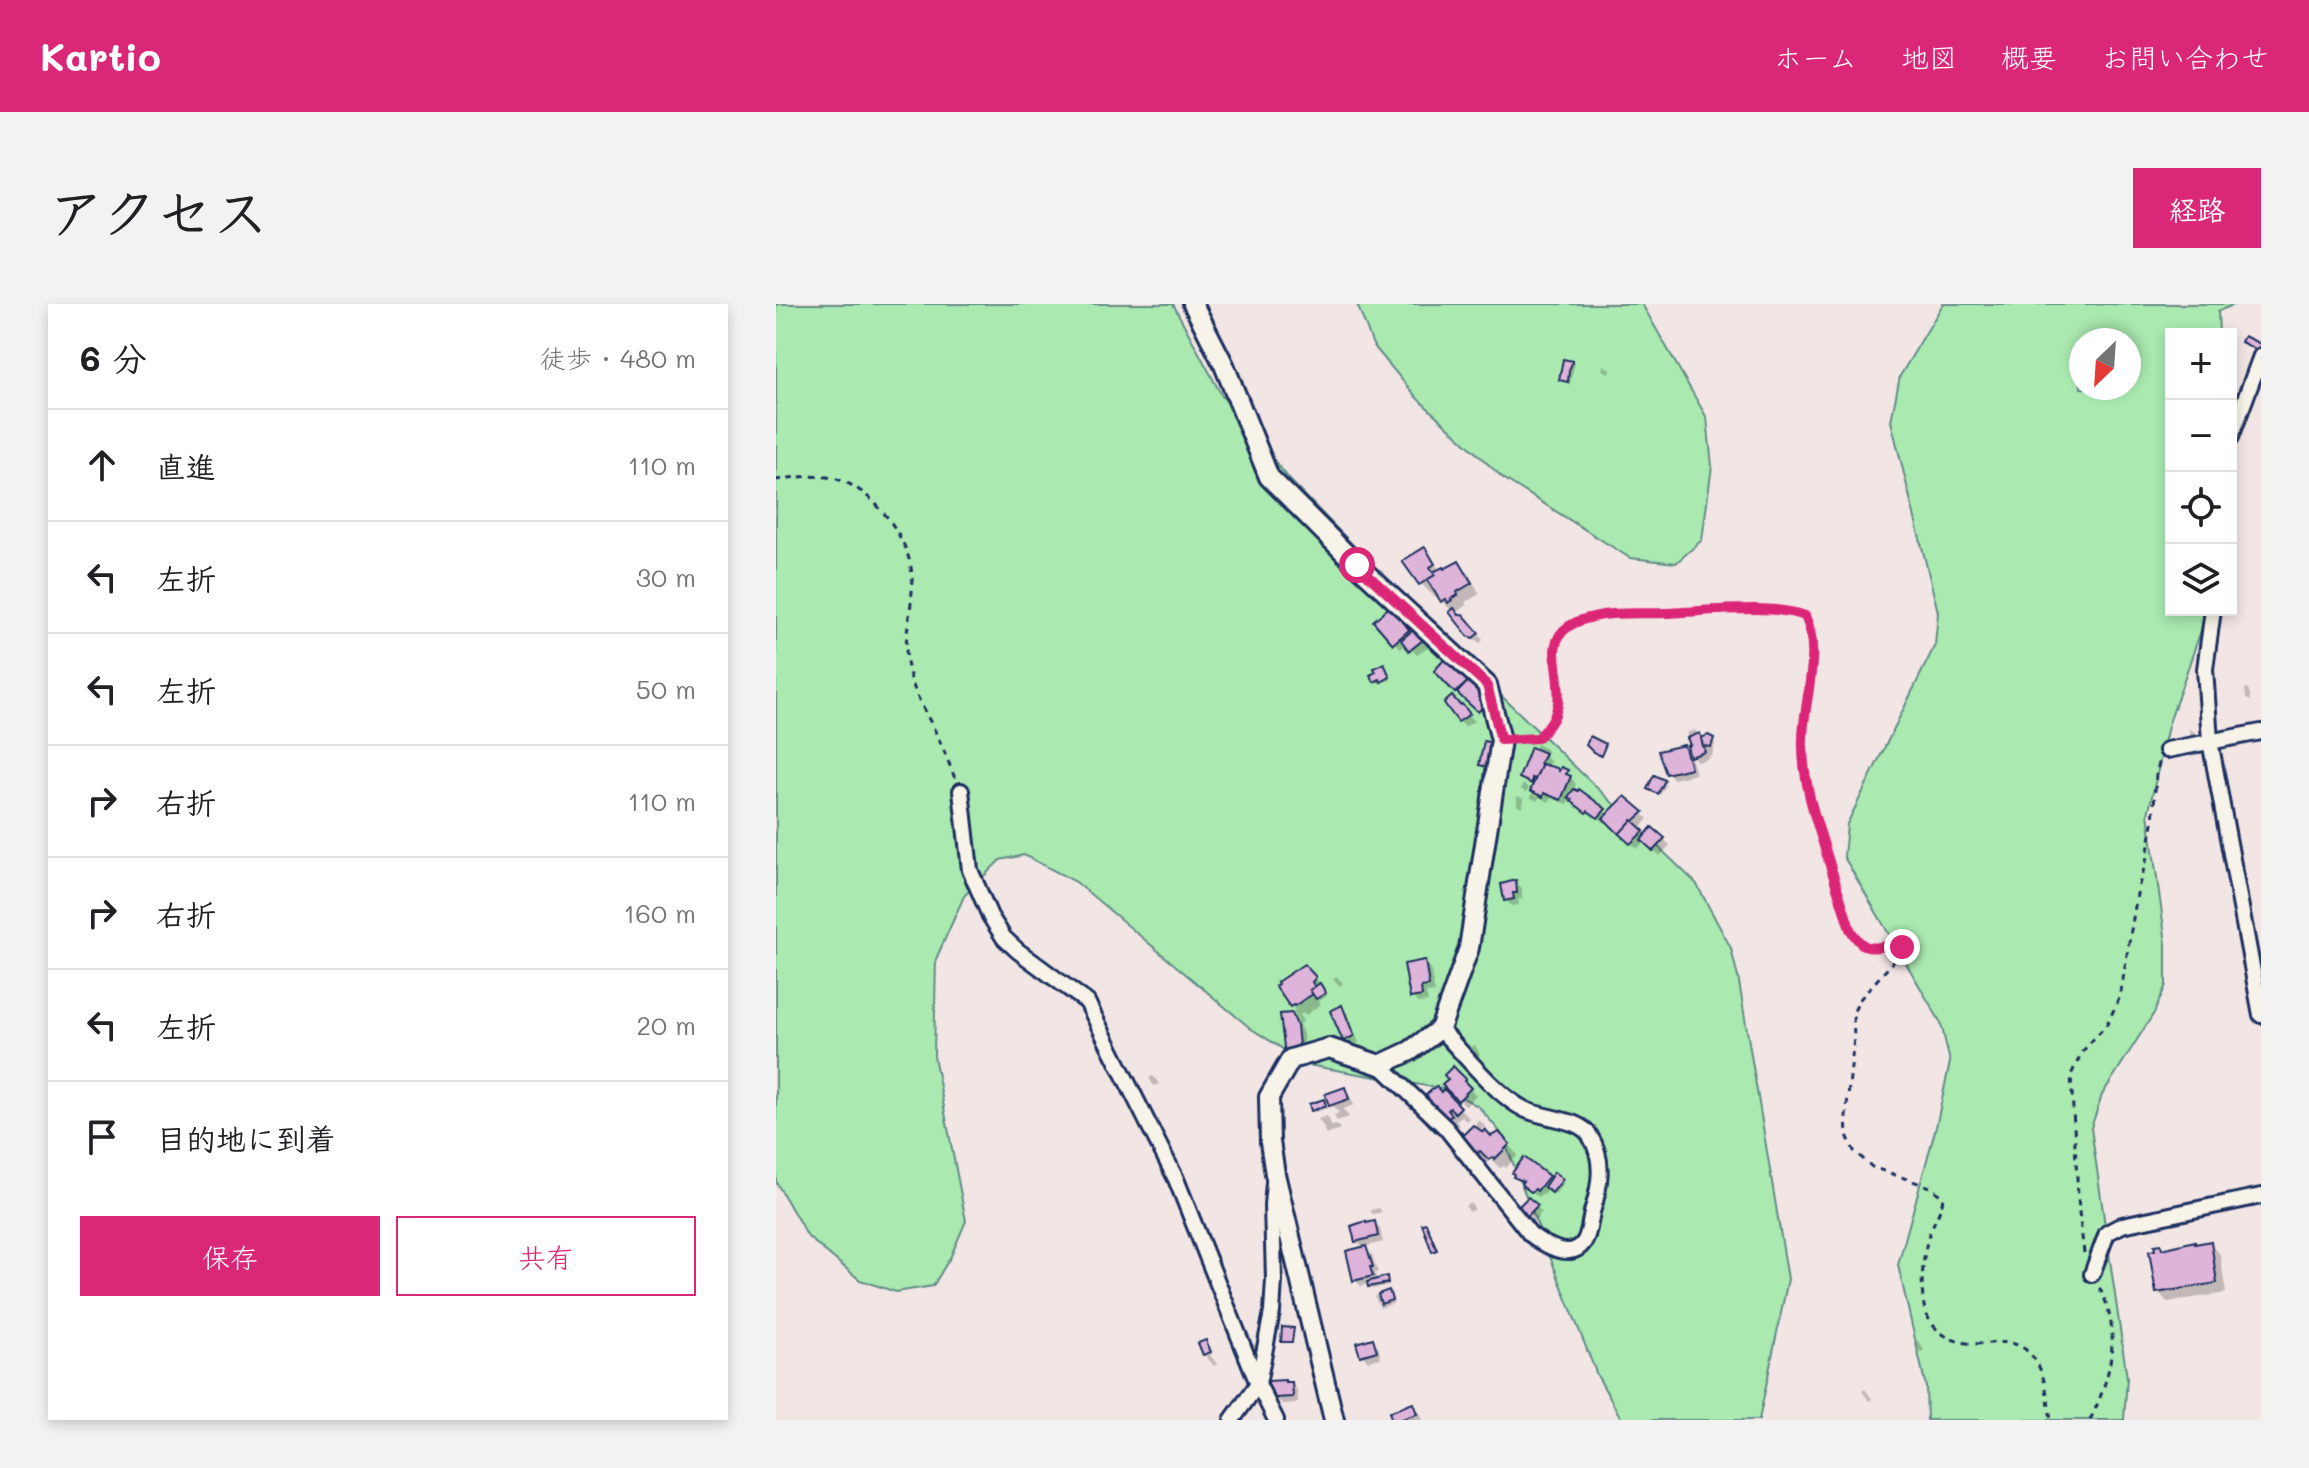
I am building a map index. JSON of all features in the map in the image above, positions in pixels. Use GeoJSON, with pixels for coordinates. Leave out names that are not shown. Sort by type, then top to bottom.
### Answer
{"type":"FeatureCollection","features":[{"type":"Feature","properties":{"kind":"street"},"geometry":{"type":"LineString","coordinates":[[1193,304],[1224,365],[1269,477],[1357,565],[1487,685],[1501,740],[1469,948],[1440,1029],[1410,1051],[1380,1065]]}},
{"type":"Feature","properties":{"kind":"street"},"geometry":{"type":"LineString","coordinates":[[2237,421],[2261,356]]}},
{"type":"Feature","properties":{"kind":"street"},"geometry":{"type":"LineString","coordinates":[[2212,616],[2205,669],[2210,741],[2261,1015]]}},
{"type":"Feature","properties":{"kind":"street"},"geometry":{"type":"LineString","coordinates":[[2167,750],[2261,732]]}},
{"type":"Feature","properties":{"kind":"street"},"geometry":{"type":"LineString","coordinates":[[961,791],[970,870],[990,916],[1004,938],[1018,951],[1087,1002],[1176,1179],[1258,1384],[1276,1420]]}},
{"type":"Feature","properties":{"kind":"street"},"geometry":{"type":"LineString","coordinates":[[1334,1420],[1270,1142],[1269,1097],[1291,1059],[1329,1048],[1380,1065],[1446,1128],[1530,1234],[1546,1246],[1562,1251],[1584,1243],[1596,1198],[1600,1166],[1598,1150],[1588,1132],[1577,1124],[1544,1118],[1522,1109],[1497,1088],[1440,1029]]}},
{"type":"Feature","properties":{"kind":"street"},"geometry":{"type":"LineString","coordinates":[[1232,1420],[1258,1384],[1272,1312],[1275,1174]]}},
{"type":"Feature","properties":{"kind":"street"},"geometry":{"type":"LineString","coordinates":[[2092,1274],[2107,1233],[2122,1225],[2261,1196]]}},
{"type":"Feature","properties":{"kind":"path"},"geometry":{"type":"LineString","coordinates":[[776,480],[834,478],[870,499],[888,517],[911,563],[907,661],[916,695],[961,791]]}},
{"type":"Feature","properties":{"kind":"path"},"geometry":{"type":"LineString","coordinates":[[1501,740],[1538,738],[1550,727],[1561,699],[1556,642],[1570,625],[1603,615],[1751,610],[1794,612],[1805,616],[1809,625],[1811,662],[1803,740],[1813,809],[1850,929],[1858,942],[1871,949],[1902,947],[1902,952],[1860,999],[1853,1013],[1847,1135],[1854,1151],[1872,1167],[1930,1187],[1943,1197],[1942,1207],[1928,1238],[1923,1281],[1925,1312],[1933,1327],[1949,1338],[1969,1344],[2008,1341],[2022,1347],[2034,1358],[2041,1371],[2051,1420]]}},
{"type":"Feature","properties":{"kind":"path"},"geometry":{"type":"LineString","coordinates":[[2090,1420],[2110,1368],[2111,1320],[2104,1295],[2084,1254],[2071,1075],[2082,1052],[2107,1024],[2120,997],[2138,888],[2153,823],[2156,774],[2160,758],[2167,750]]}},
{"type":"Feature","properties":{"kind":"green space"},"geometry":{"type":"Polygon","coordinates":[[[776,304],[1173,304],[1222,396],[1290,480],[1463,659],[1696,883],[1731,948],[1739,982],[1788,1279],[1759,1420],[1622,1420],[1597,1375],[1501,1133],[1479,1107],[1449,1090],[1308,1065],[1250,1028],[1076,882],[1024,855],[1000,860],[964,896],[936,959],[934,1056],[966,1221],[951,1256],[933,1286],[896,1292],[860,1280],[808,1237],[776,1182],[776,304]]]}},
{"type":"Feature","properties":{"kind":"green space"},"geometry":{"type":"Polygon","coordinates":[[[1357,304],[1642,304],[1707,418],[1712,466],[1702,540],[1676,563],[1630,558],[1503,478],[1417,398],[1373,345],[1357,304]]]}},
{"type":"Feature","properties":{"kind":"green space"},"geometry":{"type":"Polygon","coordinates":[[[1943,304],[2236,304],[2218,311],[2219,328],[2165,328],[2165,616],[2206,616],[2168,726],[2148,814],[2166,943],[2166,985],[2154,1013],[2102,1095],[2091,1128],[2127,1378],[2124,1420],[1927,1420],[1926,1387],[1898,1265],[1936,1127],[1950,1062],[1941,1023],[1844,857],[1847,824],[1935,645],[1938,612],[1891,421],[1900,376],[1943,304]]]}},
{"type":"Feature","properties":{"kind":"building"},"geometry":{"type":"Polygon","coordinates":[[[2244,336],[2261,344],[2259,351],[2241,342],[2244,336]]]}},
{"type":"Feature","properties":{"kind":"building"},"geometry":{"type":"Polygon","coordinates":[[[1563,359],[1573,361],[1568,382],[1559,380],[1563,359]]]}},
{"type":"Feature","properties":{"kind":"building"},"geometry":{"type":"Polygon","coordinates":[[[1425,547],[1435,564],[1430,567],[1435,575],[1419,585],[1402,561],[1425,547]]]}},
{"type":"Feature","properties":{"kind":"building"},"geometry":{"type":"Polygon","coordinates":[[[1459,561],[1472,583],[1457,592],[1458,595],[1448,603],[1446,599],[1441,602],[1427,580],[1435,575],[1433,572],[1459,561]]]}},
{"type":"Feature","properties":{"kind":"building"},"geometry":{"type":"Polygon","coordinates":[[[1388,608],[1394,614],[1397,612],[1409,630],[1393,644],[1373,621],[1388,608]]]}},
{"type":"Feature","properties":{"kind":"building"},"geometry":{"type":"Polygon","coordinates":[[[1454,608],[1479,633],[1473,638],[1449,612],[1454,608]]]}},
{"type":"Feature","properties":{"kind":"building"},"geometry":{"type":"Polygon","coordinates":[[[1420,624],[1428,636],[1409,651],[1401,640],[1420,624]]]}},
{"type":"Feature","properties":{"kind":"building"},"geometry":{"type":"Polygon","coordinates":[[[1450,653],[1472,678],[1455,693],[1434,671],[1450,653]]]}},
{"type":"Feature","properties":{"kind":"building"},"geometry":{"type":"Polygon","coordinates":[[[1384,663],[1390,677],[1374,682],[1370,675],[1376,672],[1374,668],[1384,663]]]}},
{"type":"Feature","properties":{"kind":"building"},"geometry":{"type":"Polygon","coordinates":[[[1476,673],[1489,700],[1478,712],[1457,693],[1476,673]]]}},
{"type":"Feature","properties":{"kind":"building"},"geometry":{"type":"Polygon","coordinates":[[[1452,696],[1470,714],[1458,722],[1444,703],[1452,696]]]}},
{"type":"Feature","properties":{"kind":"building"},"geometry":{"type":"Polygon","coordinates":[[[1700,733],[1705,752],[1690,757],[1687,738],[1700,733]]]}},
{"type":"Feature","properties":{"kind":"building"},"geometry":{"type":"Polygon","coordinates":[[[1708,735],[1714,738],[1711,747],[1703,746],[1701,738],[1708,735]]]}},
{"type":"Feature","properties":{"kind":"building"},"geometry":{"type":"Polygon","coordinates":[[[1590,736],[1606,744],[1601,756],[1586,745],[1590,736]]]}},
{"type":"Feature","properties":{"kind":"building"},"geometry":{"type":"Polygon","coordinates":[[[1484,741],[1502,745],[1492,768],[1479,765],[1484,741]]]}},
{"type":"Feature","properties":{"kind":"building"},"geometry":{"type":"Polygon","coordinates":[[[1684,745],[1691,768],[1666,774],[1658,751],[1684,745]]]}},
{"type":"Feature","properties":{"kind":"building"},"geometry":{"type":"Polygon","coordinates":[[[1531,747],[1545,753],[1532,784],[1519,778],[1531,747]]]}},
{"type":"Feature","properties":{"kind":"building"},"geometry":{"type":"Polygon","coordinates":[[[1542,764],[1559,771],[1561,767],[1568,770],[1566,774],[1571,776],[1561,800],[1530,791],[1542,764]]]}},
{"type":"Feature","properties":{"kind":"building"},"geometry":{"type":"Polygon","coordinates":[[[1654,775],[1665,780],[1658,794],[1647,789],[1654,775]]]}},
{"type":"Feature","properties":{"kind":"building"},"geometry":{"type":"Polygon","coordinates":[[[1574,789],[1579,789],[1606,809],[1598,818],[1588,811],[1586,813],[1568,797],[1574,789]]]}},
{"type":"Feature","properties":{"kind":"building"},"geometry":{"type":"Polygon","coordinates":[[[1625,796],[1644,812],[1619,834],[1603,818],[1625,796]]]}},
{"type":"Feature","properties":{"kind":"building"},"geometry":{"type":"Polygon","coordinates":[[[1632,820],[1644,831],[1630,844],[1619,834],[1632,820]]]}},
{"type":"Feature","properties":{"kind":"building"},"geometry":{"type":"Polygon","coordinates":[[[1652,827],[1665,838],[1653,851],[1641,840],[1652,827]]]}},
{"type":"Feature","properties":{"kind":"building"},"geometry":{"type":"Polygon","coordinates":[[[1516,880],[1514,899],[1504,901],[1501,884],[1516,880]]]}},
{"type":"Feature","properties":{"kind":"building"},"geometry":{"type":"Polygon","coordinates":[[[1425,960],[1429,986],[1421,987],[1422,996],[1410,998],[1404,964],[1425,960]]]}},
{"type":"Feature","properties":{"kind":"building"},"geometry":{"type":"Polygon","coordinates":[[[1304,964],[1316,977],[1312,982],[1315,987],[1310,990],[1313,994],[1290,1007],[1275,986],[1304,964]]]}},
{"type":"Feature","properties":{"kind":"building"},"geometry":{"type":"Polygon","coordinates":[[[1320,983],[1326,993],[1316,999],[1310,990],[1320,983]]]}},
{"type":"Feature","properties":{"kind":"building"},"geometry":{"type":"Polygon","coordinates":[[[1342,1005],[1354,1036],[1343,1041],[1330,1011],[1342,1005]]]}},
{"type":"Feature","properties":{"kind":"building"},"geometry":{"type":"Polygon","coordinates":[[[1292,1013],[1297,1026],[1300,1055],[1285,1055],[1280,1014],[1292,1013]]]}},
{"type":"Feature","properties":{"kind":"building"},"geometry":{"type":"Polygon","coordinates":[[[1453,1066],[1471,1088],[1458,1101],[1442,1085],[1448,1080],[1444,1075],[1453,1066]]]}},
{"type":"Feature","properties":{"kind":"building"},"geometry":{"type":"Polygon","coordinates":[[[1436,1086],[1441,1092],[1444,1089],[1461,1107],[1455,1113],[1450,1108],[1448,1110],[1452,1115],[1435,1131],[1418,1113],[1429,1104],[1425,1100],[1426,1095],[1436,1086]]]}},
{"type":"Feature","properties":{"kind":"building"},"geometry":{"type":"Polygon","coordinates":[[[1345,1087],[1349,1099],[1329,1106],[1325,1094],[1345,1087]]]}},
{"type":"Feature","properties":{"kind":"building"},"geometry":{"type":"Polygon","coordinates":[[[1324,1099],[1326,1106],[1311,1111],[1309,1104],[1324,1099]]]}},
{"type":"Feature","properties":{"kind":"building"},"geometry":{"type":"Polygon","coordinates":[[[1473,1125],[1483,1132],[1485,1129],[1491,1136],[1499,1132],[1510,1144],[1495,1159],[1489,1160],[1480,1151],[1474,1157],[1455,1137],[1461,1131],[1464,1134],[1473,1125]]]}},
{"type":"Feature","properties":{"kind":"building"},"geometry":{"type":"Polygon","coordinates":[[[1524,1157],[1549,1176],[1537,1191],[1531,1192],[1523,1186],[1523,1181],[1513,1177],[1512,1173],[1524,1157]]]}},
{"type":"Feature","properties":{"kind":"building"},"geometry":{"type":"Polygon","coordinates":[[[1554,1172],[1563,1179],[1552,1193],[1544,1187],[1554,1172]]]}},
{"type":"Feature","properties":{"kind":"building"},"geometry":{"type":"Polygon","coordinates":[[[1528,1197],[1538,1205],[1519,1225],[1514,1211],[1528,1197]]]}},
{"type":"Feature","properties":{"kind":"building"},"geometry":{"type":"Polygon","coordinates":[[[1375,1221],[1378,1236],[1355,1242],[1351,1226],[1375,1221]]]}},
{"type":"Feature","properties":{"kind":"building"},"geometry":{"type":"Polygon","coordinates":[[[1426,1223],[1437,1250],[1432,1252],[1422,1224],[1426,1223]]]}},
{"type":"Feature","properties":{"kind":"building"},"geometry":{"type":"Polygon","coordinates":[[[2195,1241],[2195,1244],[2211,1241],[2217,1283],[2156,1293],[2149,1251],[2155,1250],[2154,1245],[2161,1244],[2162,1249],[2195,1241]]]}},
{"type":"Feature","properties":{"kind":"building"},"geometry":{"type":"Polygon","coordinates":[[[1366,1246],[1373,1276],[1353,1281],[1346,1251],[1366,1246]]]}},
{"type":"Feature","properties":{"kind":"building"},"geometry":{"type":"Polygon","coordinates":[[[1387,1276],[1388,1283],[1368,1287],[1367,1282],[1387,1276]]]}},
{"type":"Feature","properties":{"kind":"building"},"geometry":{"type":"Polygon","coordinates":[[[1389,1290],[1392,1300],[1381,1304],[1378,1294],[1389,1290]]]}},
{"type":"Feature","properties":{"kind":"building"},"geometry":{"type":"Polygon","coordinates":[[[1282,1327],[1294,1328],[1292,1342],[1281,1342],[1282,1327]]]}},
{"type":"Feature","properties":{"kind":"building"},"geometry":{"type":"Polygon","coordinates":[[[1373,1338],[1377,1351],[1360,1356],[1356,1343],[1373,1338]]]}},
{"type":"Feature","properties":{"kind":"building"},"geometry":{"type":"Polygon","coordinates":[[[1206,1340],[1211,1352],[1203,1355],[1198,1343],[1206,1340]]]}},
{"type":"Feature","properties":{"kind":"building"},"geometry":{"type":"Polygon","coordinates":[[[1268,1381],[1292,1382],[1293,1397],[1269,1396],[1268,1381]]]}},
{"type":"Feature","properties":{"kind":"building"},"geometry":{"type":"Polygon","coordinates":[[[1413,1403],[1417,1414],[1392,1420],[1389,1412],[1413,1403]]]}},
{"type":"Feature","properties":{"kind":"route"},"geometry":{"type":"LineString","coordinates":[[1357,565],[1487,685],[1501,740],[1538,738],[1550,727],[1561,699],[1556,642],[1570,625],[1603,615],[1751,610],[1794,612],[1805,616],[1809,625],[1811,662],[1803,740],[1810,800],[1850,929],[1858,942],[1871,949],[1902,947]]}}]}
